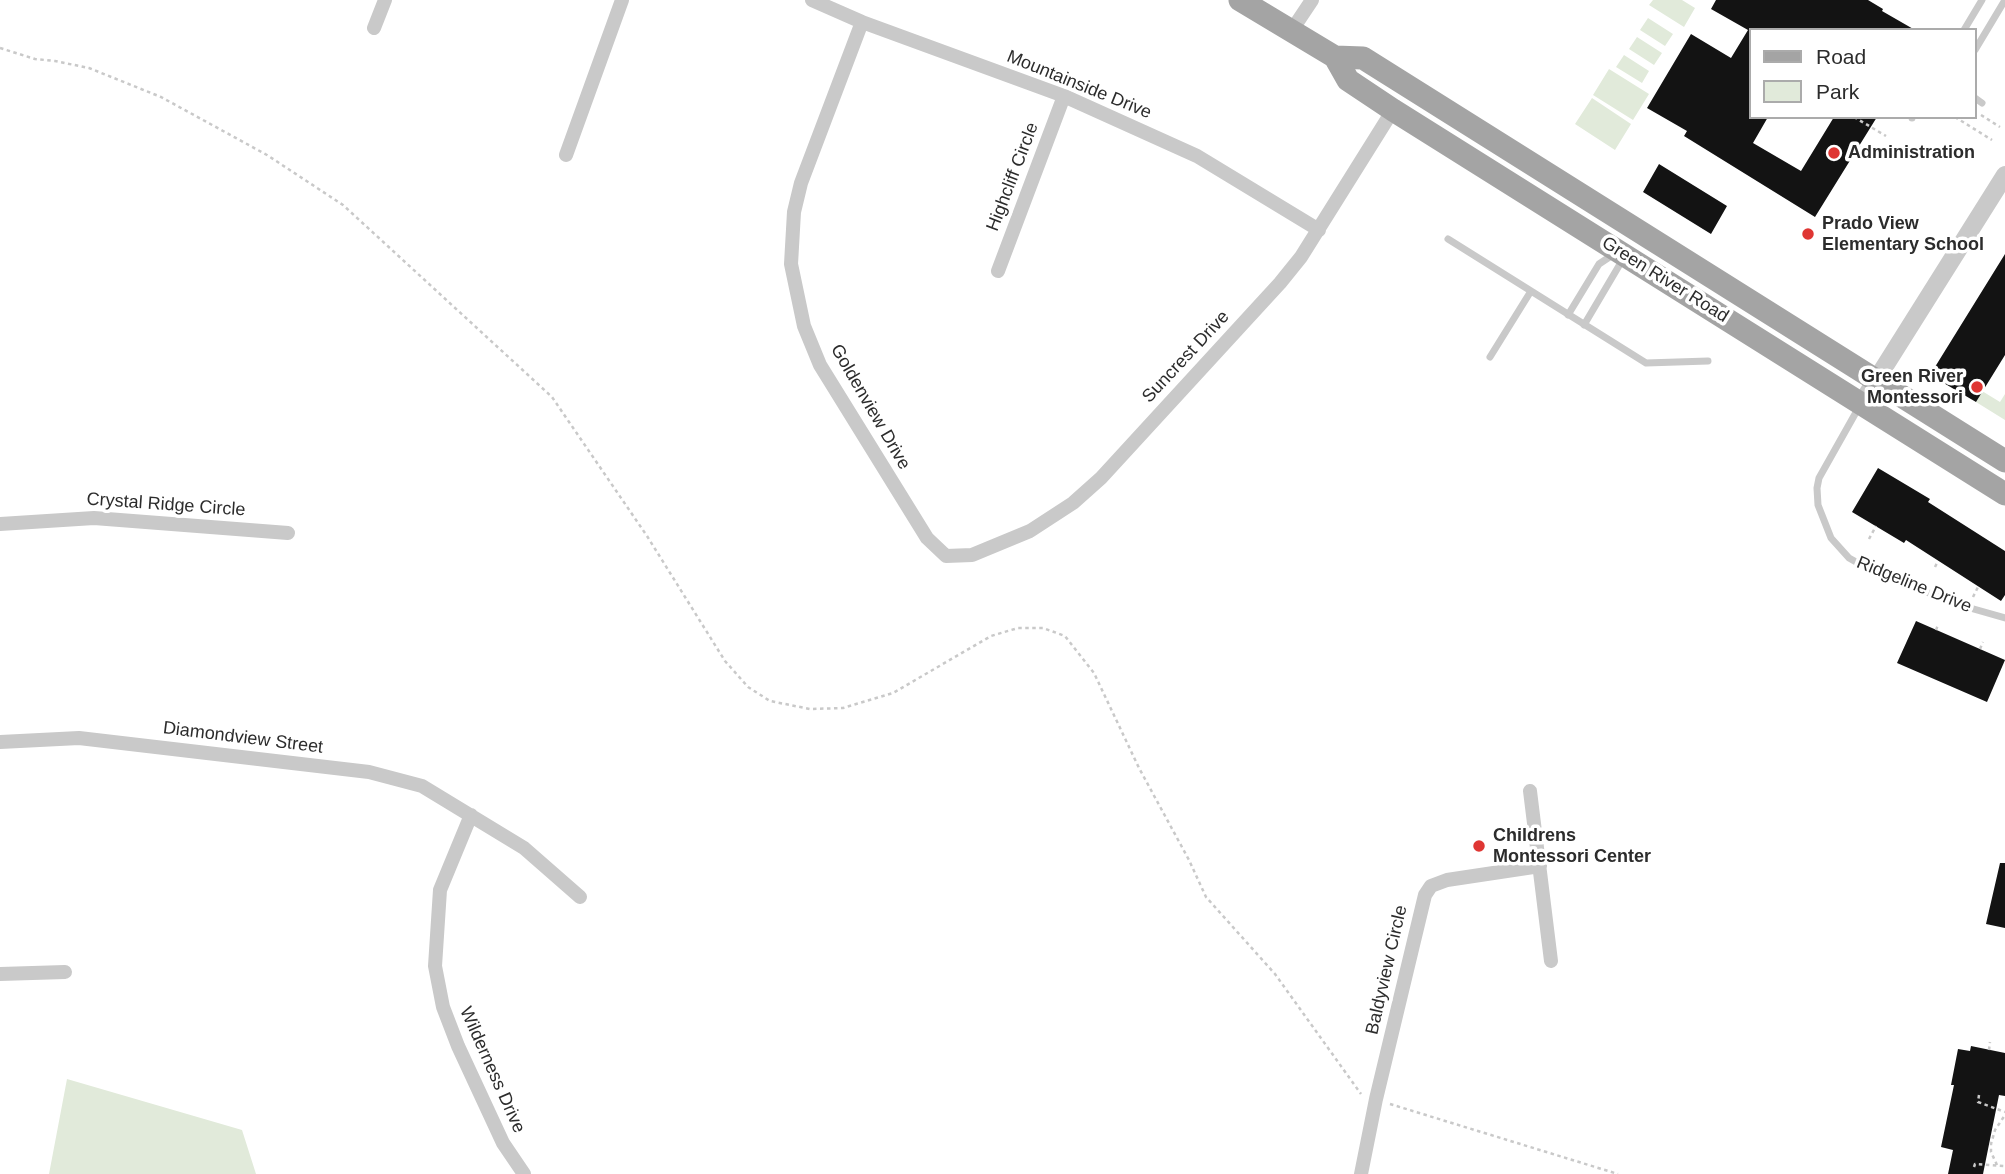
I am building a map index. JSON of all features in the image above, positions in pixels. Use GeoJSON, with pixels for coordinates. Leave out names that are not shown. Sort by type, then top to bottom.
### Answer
{"type":"FeatureCollection","features":[{"type":"Feature","properties":{"kind":"main road","name":"Green River Road"},"geometry":{"type":"LineString","coordinates":[[1240,0],[1335,57],[1348,80],[1393,110],[2005,494]]}},
{"type":"Feature","properties":{"kind":"main road","name":"Green River Road"},"geometry":{"type":"LineString","coordinates":[[1335,57],[1363,58],[2005,461]]}},
{"type":"Feature","properties":{"kind":"main road"},"geometry":{"type":"LineString","coordinates":[[1393,110],[1443,108]]}},
{"type":"Feature","properties":{"kind":"main road"},"geometry":{"type":"LineString","coordinates":[[1621,254],[1651,239]]}},
{"type":"Feature","properties":{"kind":"street"},"geometry":{"type":"LineString","coordinates":[[374,28],[385,0]]}},
{"type":"Feature","properties":{"kind":"street"},"geometry":{"type":"LineString","coordinates":[[566,155],[622,0]]}},
{"type":"Feature","properties":{"kind":"street","name":"Mountainside Drive"},"geometry":{"type":"LineString","coordinates":[[812,0],[862,22],[1064,96],[1197,156],[1320,230]]}},
{"type":"Feature","properties":{"kind":"street"},"geometry":{"type":"LineString","coordinates":[[1292,30],[1312,0]]}},
{"type":"Feature","properties":{"kind":"street","name":"Goldenview Drive"},"geometry":{"type":"LineString","coordinates":[[862,22],[801,183],[791,243],[795,284],[804,326],[820,365],[927,538],[946,556]]}},
{"type":"Feature","properties":{"kind":"street","name":"Highcliff Circle"},"geometry":{"type":"LineString","coordinates":[[998,271],[1064,96]]}},
{"type":"Feature","properties":{"kind":"street","name":"Suncrest Drive"},"geometry":{"type":"LineString","coordinates":[[946,556],[972,555],[1030,531],[1073,503],[1101,478],[1280,284],[1320,230],[1393,110]]}},
{"type":"Feature","properties":{"kind":"street","name":"Ridgeline Drive"},"geometry":{"type":"LineString","coordinates":[[1861,404],[2005,175]]}},
{"type":"Feature","properties":{"kind":"street","name":"Crystal Ridge Circle"},"geometry":{"type":"LineString","coordinates":[[0,524],[94,518],[288,533]]}},
{"type":"Feature","properties":{"kind":"street","name":"Diamondview Street"},"geometry":{"type":"LineString","coordinates":[[0,742],[79,738],[369,772],[422,786],[524,848],[580,897]]}},
{"type":"Feature","properties":{"kind":"street"},"geometry":{"type":"LineString","coordinates":[[1530,791],[1551,961]]}},
{"type":"Feature","properties":{"kind":"street","name":"Wilderness Drive"},"geometry":{"type":"LineString","coordinates":[[471,815],[440,890],[435,966],[443,1007],[458,1046],[503,1143],[524,1174]]}},
{"type":"Feature","properties":{"kind":"street","name":"Baldyview Circle"},"geometry":{"type":"LineString","coordinates":[[1362,1174],[1425,895],[1431,886],[1447,880],[1540,866]]}},
{"type":"Feature","properties":{"kind":"street"},"geometry":{"type":"LineString","coordinates":[[0,974],[65,972]]}},
{"type":"Feature","properties":{"kind":"lane"},"geometry":{"type":"LineString","coordinates":[[1965,28],[1982,0]]}},
{"type":"Feature","properties":{"kind":"lane"},"geometry":{"type":"LineString","coordinates":[[1977,47],[2005,0]]}},
{"type":"Feature","properties":{"kind":"lane"},"geometry":{"type":"LineString","coordinates":[[1448,239],[1646,363],[1708,361]]}},
{"type":"Feature","properties":{"kind":"lane"},"geometry":{"type":"LineString","coordinates":[[1568,315],[1599,264],[1621,254]]}},
{"type":"Feature","properties":{"kind":"lane"},"geometry":{"type":"LineString","coordinates":[[1584,324],[1621,254]]}},
{"type":"Feature","properties":{"kind":"lane"},"geometry":{"type":"LineString","coordinates":[[1490,357],[1531,291]]}},
{"type":"Feature","properties":{"kind":"lane","name":"Ridgeline Drive"},"geometry":{"type":"LineString","coordinates":[[1861,404],[1816,488],[1818,505],[1831,538],[1849,558],[1865,567],[1956,604],[2005,618]]}},
{"type":"Feature","properties":{"kind":"path"},"geometry":{"type":"LineString","coordinates":[[0,48],[35,59],[89,68],[162,97],[267,155],[343,205],[552,397],[647,536],[725,661],[748,687],[770,701],[810,709],[844,708],[893,693],[991,636],[1018,628],[1043,628],[1065,636],[1094,673],[1139,768],[1206,897],[1275,974],[1326,1042],[1343,1071],[1362,1096],[1367,1097]]}},
{"type":"Feature","properties":{"kind":"path"},"geometry":{"type":"LineString","coordinates":[[1977,112],[2000,127]]}},
{"type":"Feature","properties":{"kind":"path"},"geometry":{"type":"LineString","coordinates":[[1857,119],[1886,136]]}},
{"type":"Feature","properties":{"kind":"path"},"geometry":{"type":"LineString","coordinates":[[1958,119],[1992,140]]}},
{"type":"Feature","properties":{"kind":"path"},"geometry":{"type":"LineString","coordinates":[[1859,147],[1874,156]]}},
{"type":"Feature","properties":{"kind":"path"},"geometry":{"type":"LineString","coordinates":[[1868,539],[1875,526]]}},
{"type":"Feature","properties":{"kind":"path"},"geometry":{"type":"LineString","coordinates":[[1936,567],[1938,561]]}},
{"type":"Feature","properties":{"kind":"path"},"geometry":{"type":"LineString","coordinates":[[1973,597],[1978,587]]}},
{"type":"Feature","properties":{"kind":"path"},"geometry":{"type":"LineString","coordinates":[[1980,649],[1983,642]]}},
{"type":"Feature","properties":{"kind":"path"},"geometry":{"type":"LineString","coordinates":[[1989,1050],[1990,1042]]}},
{"type":"Feature","properties":{"kind":"path"},"geometry":{"type":"LineString","coordinates":[[1979,1095],[1978,1102],[2005,1114],[1992,1135],[1991,1152],[1997,1165]]}},
{"type":"Feature","properties":{"kind":"path"},"geometry":{"type":"LineString","coordinates":[[1387,1103],[1618,1174]]}},
{"type":"Feature","properties":{"kind":"path"},"geometry":{"type":"LineString","coordinates":[[1974,1167],[1975,1164],[2005,1167]]}},
{"type":"Feature","properties":{"kind":"green space"},"geometry":{"type":"Polygon","coordinates":[[[1653,0],[1682,0],[1695,8],[1684,27],[1649,5],[1653,0]]]}},
{"type":"Feature","properties":{"kind":"green space"},"geometry":{"type":"Polygon","coordinates":[[[1648,18],[1673,34],[1665,46],[1640,30],[1648,18]]]}},
{"type":"Feature","properties":{"kind":"green space"},"geometry":{"type":"Polygon","coordinates":[[[1637,37],[1662,53],[1654,65],[1629,49],[1637,37]]]}},
{"type":"Feature","properties":{"kind":"green space"},"geometry":{"type":"Polygon","coordinates":[[[1624,55],[1649,71],[1642,83],[1616,67],[1624,55]]]}},
{"type":"Feature","properties":{"kind":"green space"},"geometry":{"type":"Polygon","coordinates":[[[1609,69],[1649,94],[1633,120],[1593,95],[1609,69]]]}},
{"type":"Feature","properties":{"kind":"green space"},"geometry":{"type":"Polygon","coordinates":[[[1592,98],[1631,124],[1615,150],[1575,124],[1592,98]]]}},
{"type":"Feature","properties":{"kind":"green space"},"geometry":{"type":"Polygon","coordinates":[[[1982,391],[2000,402],[2005,394],[2005,420],[1976,402],[1982,391]]]}},
{"type":"Feature","properties":{"kind":"green space"},"geometry":{"type":"Polygon","coordinates":[[[67,1079],[242,1130],[256,1174],[49,1174],[67,1079]]]}},
{"type":"Feature","properties":{"kind":"building"},"geometry":{"type":"Polygon","coordinates":[[[1716,0],[1868,0],[1912,28],[1750,28],[1750,119],[1767,119],[1753,143],[1801,171],[1833,119],[1876,119],[1815,217],[1684,136],[1687,131],[1647,108],[1691,34],[1731,58],[1748,30],[1711,9],[1716,0]]]}},
{"type":"Feature","properties":{"kind":"building"},"geometry":{"type":"Polygon","coordinates":[[[1659,164],[1727,206],[1711,234],[1643,192],[1659,164]]]}},
{"type":"Feature","properties":{"kind":"building"},"geometry":{"type":"Polygon","coordinates":[[[2005,254],[2005,355],[1976,402],[1930,375],[2005,254]]]}},
{"type":"Feature","properties":{"kind":"building"},"geometry":{"type":"Polygon","coordinates":[[[1878,468],[1930,499],[1928,502],[2005,551],[2005,595],[2001,601],[1906,540],[1904,543],[1852,512],[1878,468]]]}},
{"type":"Feature","properties":{"kind":"building"},"geometry":{"type":"Polygon","coordinates":[[[1916,621],[2005,660],[1987,702],[1897,663],[1916,621]]]}},
{"type":"Feature","properties":{"kind":"building"},"geometry":{"type":"Polygon","coordinates":[[[2000,863],[2005,863],[2005,928],[1986,924],[2000,863]]]}},
{"type":"Feature","properties":{"kind":"building"},"geometry":{"type":"Polygon","coordinates":[[[1971,1046],[2005,1053],[2005,1096],[1999,1095],[1983,1174],[1948,1174],[1953,1150],[1941,1147],[1954,1085],[1951,1085],[1958,1049],[1970,1051],[1971,1046]]]}},
{"type":"Feature","properties":{"kind":"place","name":"Administration"},"geometry":{"type":"Point","coordinates":[1834,153]}},
{"type":"Feature","properties":{"kind":"place","name":"Prado View Elementary School"},"geometry":{"type":"Point","coordinates":[1808,234]}},
{"type":"Feature","properties":{"kind":"place","name":"Green River Montessori"},"geometry":{"type":"Point","coordinates":[1977,387]}},
{"type":"Feature","properties":{"kind":"place","name":"Childrens Montessori Center"},"geometry":{"type":"Point","coordinates":[1479,846]}}]}
